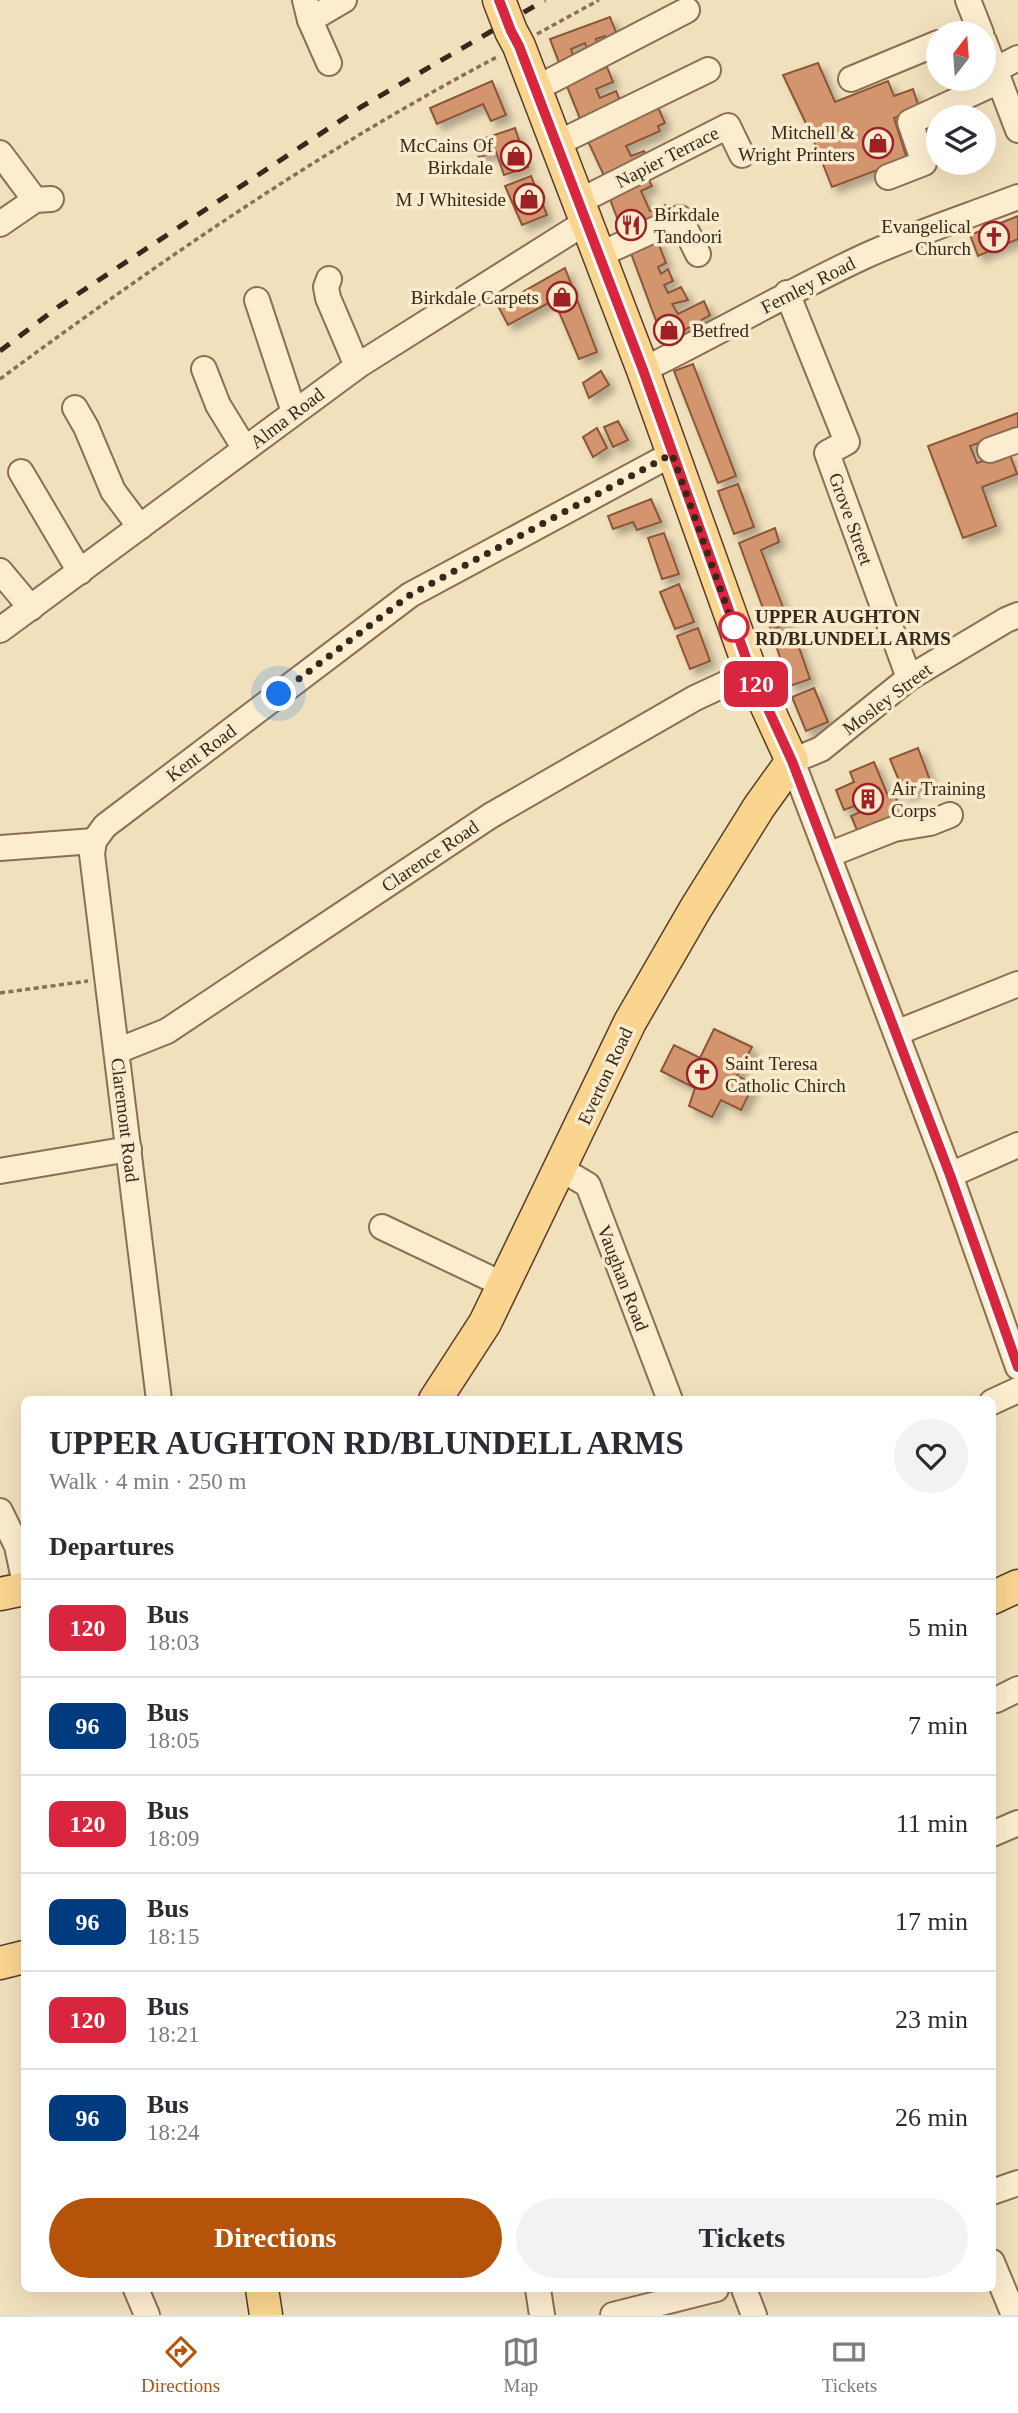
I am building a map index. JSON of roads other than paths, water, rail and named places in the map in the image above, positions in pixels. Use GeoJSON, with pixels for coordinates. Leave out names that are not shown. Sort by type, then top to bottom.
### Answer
{"type":"FeatureCollection","features":[{"type":"Feature","properties":{"kind":"main road"},"geometry":{"type":"LineString","coordinates":[[499,0],[643,370],[751,672],[792,761]]}},
{"type":"Feature","properties":{"kind":"main road","name":"Everton Road"},"geometry":{"type":"LineString","coordinates":[[438,1396],[485,1323],[630,1022],[696,908],[792,761]]}},
{"type":"Feature","properties":{"kind":"main road"},"geometry":{"type":"LineString","coordinates":[[996,1596],[1018,1586]]}},
{"type":"Feature","properties":{"kind":"main road"},"geometry":{"type":"LineString","coordinates":[[0,1594],[21,1590]]}},
{"type":"Feature","properties":{"kind":"main road"},"geometry":{"type":"LineString","coordinates":[[0,1963],[21,1958]]}},
{"type":"Feature","properties":{"kind":"main road"},"geometry":{"type":"LineString","coordinates":[[262,2292],[266,2315]]}},
{"type":"Feature","properties":{"kind":"street"},"geometry":{"type":"LineString","coordinates":[[329,63],[307,10],[344,0]]}},
{"type":"Feature","properties":{"kind":"street"},"geometry":{"type":"LineString","coordinates":[[968,0],[973,21]]}},
{"type":"Feature","properties":{"kind":"street"},"geometry":{"type":"LineString","coordinates":[[535,89],[687,10]]}},
{"type":"Feature","properties":{"kind":"street"},"geometry":{"type":"LineString","coordinates":[[851,79],[926,48]]}},
{"type":"Feature","properties":{"kind":"street"},"geometry":{"type":"LineString","coordinates":[[888,177],[924,163],[910,122],[997,76],[1018,58]]}},
{"type":"Feature","properties":{"kind":"street"},"geometry":{"type":"LineString","coordinates":[[556,144],[708,70]]}},
{"type":"Feature","properties":{"kind":"street"},"geometry":{"type":"LineString","coordinates":[[997,76],[1018,130]]}},
{"type":"Feature","properties":{"kind":"street","name":"Napier Terrace"},"geometry":{"type":"LineString","coordinates":[[582,212],[728,126],[742,155]]}},
{"type":"Feature","properties":{"kind":"street"},"geometry":{"type":"LineString","coordinates":[[0,152],[43,199],[0,224]]}},
{"type":"Feature","properties":{"kind":"street","name":"Fernley Road"},"geometry":{"type":"LineString","coordinates":[[643,370],[787,293],[866,256],[1018,197]]}},
{"type":"Feature","properties":{"kind":"street","name":"Alma Road"},"geometry":{"type":"LineString","coordinates":[[0,630],[357,366],[582,212]]}},
{"type":"Feature","properties":{"kind":"street"},"geometry":{"type":"LineString","coordinates":[[599,255],[680,218],[698,254]]}},
{"type":"Feature","properties":{"kind":"street"},"geometry":{"type":"LineString","coordinates":[[329,279],[326,287],[328,298],[357,366]]}},
{"type":"Feature","properties":{"kind":"street","name":"Grove Street"},"geometry":{"type":"LineString","coordinates":[[787,293],[847,442],[827,453],[909,678]]}},
{"type":"Feature","properties":{"kind":"street"},"geometry":{"type":"LineString","coordinates":[[257,300],[295,412]]}},
{"type":"Feature","properties":{"kind":"street"},"geometry":{"type":"LineString","coordinates":[[204,369],[218,405],[245,449]]}},
{"type":"Feature","properties":{"kind":"street"},"geometry":{"type":"LineString","coordinates":[[75,408],[113,491],[140,527]]}},
{"type":"Feature","properties":{"kind":"street"},"geometry":{"type":"LineString","coordinates":[[990,450],[1018,440]]}},
{"type":"Feature","properties":{"kind":"street","name":"Kent Road"},"geometry":{"type":"LineString","coordinates":[[94,841],[105,826],[410,595],[672,454]]}},
{"type":"Feature","properties":{"kind":"street"},"geometry":{"type":"LineString","coordinates":[[22,472],[80,572]]}},
{"type":"Feature","properties":{"kind":"street"},"geometry":{"type":"LineString","coordinates":[[0,571],[31,608]]}},
{"type":"Feature","properties":{"kind":"street","name":"Mosley Street"},"geometry":{"type":"LineString","coordinates":[[792,761],[821,749],[909,678],[1018,615]]}},
{"type":"Feature","properties":{"kind":"street","name":"Clarence Road"},"geometry":{"type":"LineString","coordinates":[[117,1051],[167,1031],[489,816],[695,698],[751,672]]}},
{"type":"Feature","properties":{"kind":"street"},"geometry":{"type":"LineString","coordinates":[[792,761],[950,1175],[1010,1320],[1018,1367]]}},
{"type":"Feature","properties":{"kind":"street"},"geometry":{"type":"LineString","coordinates":[[828,855],[894,829],[930,823],[950,815]]}},
{"type":"Feature","properties":{"kind":"street"},"geometry":{"type":"LineString","coordinates":[[0,848],[94,841]]}},
{"type":"Feature","properties":{"kind":"street","name":"Claremont Road"},"geometry":{"type":"LineString","coordinates":[[94,841],[92,853],[159,1396]]}},
{"type":"Feature","properties":{"kind":"street"},"geometry":{"type":"LineString","coordinates":[[896,1033],[1018,984]]}},
{"type":"Feature","properties":{"kind":"street"},"geometry":{"type":"LineString","coordinates":[[950,1175],[1018,1145]]}},
{"type":"Feature","properties":{"kind":"street"},"geometry":{"type":"LineString","coordinates":[[0,1171],[129,1149]]}},
{"type":"Feature","properties":{"kind":"street","name":"Vaughan Road"},"geometry":{"type":"LineString","coordinates":[[561,1169],[588,1185],[668,1396]]}},
{"type":"Feature","properties":{"kind":"street"},"geometry":{"type":"LineString","coordinates":[[382,1227],[504,1284]]}},
{"type":"Feature","properties":{"kind":"street"},"geometry":{"type":"LineString","coordinates":[[996,1400],[1018,1390]]}},
{"type":"Feature","properties":{"kind":"street"},"geometry":{"type":"LineString","coordinates":[[0,1511],[1,1518],[18,1546],[21,1562]]}},
{"type":"Feature","properties":{"kind":"street"},"geometry":{"type":"LineString","coordinates":[[996,1700],[1018,1689]]}},
{"type":"Feature","properties":{"kind":"street"},"geometry":{"type":"LineString","coordinates":[[996,1833],[1018,1823]]}},
{"type":"Feature","properties":{"kind":"street"},"geometry":{"type":"LineString","coordinates":[[996,2191],[1018,2184]]}},
{"type":"Feature","properties":{"kind":"street"},"geometry":{"type":"LineString","coordinates":[[996,2272],[1014,2315]]}},
{"type":"Feature","properties":{"kind":"street"},"geometry":{"type":"LineString","coordinates":[[137,2292],[148,2315]]}},
{"type":"Feature","properties":{"kind":"street"},"geometry":{"type":"LineString","coordinates":[[538,2292],[542,2315]]}},
{"type":"Feature","properties":{"kind":"street"},"geometry":{"type":"LineString","coordinates":[[613,2315],[704,2292]]}},
{"type":"Feature","properties":{"kind":"street"},"geometry":{"type":"LineString","coordinates":[[745,2292],[754,2315]]}},
{"type":"Feature","properties":{"kind":"railway"},"geometry":{"type":"LineString","coordinates":[[0,351],[58,307],[361,107],[545,0]]}},
{"type":"Feature","properties":{"kind":"place","name":"Mitchell & Wright Printers"},"geometry":{"type":"Point","coordinates":[878,143]}},
{"type":"Feature","properties":{"kind":"place","name":"McCains Of Birkdale"},"geometry":{"type":"Point","coordinates":[516,156]}},
{"type":"Feature","properties":{"kind":"place","name":"M J Whiteside"},"geometry":{"type":"Point","coordinates":[529,199]}},
{"type":"Feature","properties":{"kind":"place","name":"Birkdale Tandoori"},"geometry":{"type":"Point","coordinates":[631,225]}},
{"type":"Feature","properties":{"kind":"place","name":"Evangelical Church"},"geometry":{"type":"Point","coordinates":[994,237]}},
{"type":"Feature","properties":{"kind":"place","name":"Birkdale Carpets"},"geometry":{"type":"Point","coordinates":[562,297]}},
{"type":"Feature","properties":{"kind":"place","name":"Betfred"},"geometry":{"type":"Point","coordinates":[669,330]}},
{"type":"Feature","properties":{"kind":"place","name":"UPPER AUGHTON RD/BLUNDELL ARMS"},"geometry":{"type":"Point","coordinates":[734,627]}},
{"type":"Feature","properties":{"kind":"place","name":"Air Training Corps"},"geometry":{"type":"Point","coordinates":[868,799]}},
{"type":"Feature","properties":{"kind":"place","name":"Saint Teresa Catholic Chirch"},"geometry":{"type":"Point","coordinates":[702,1074]}}]}
